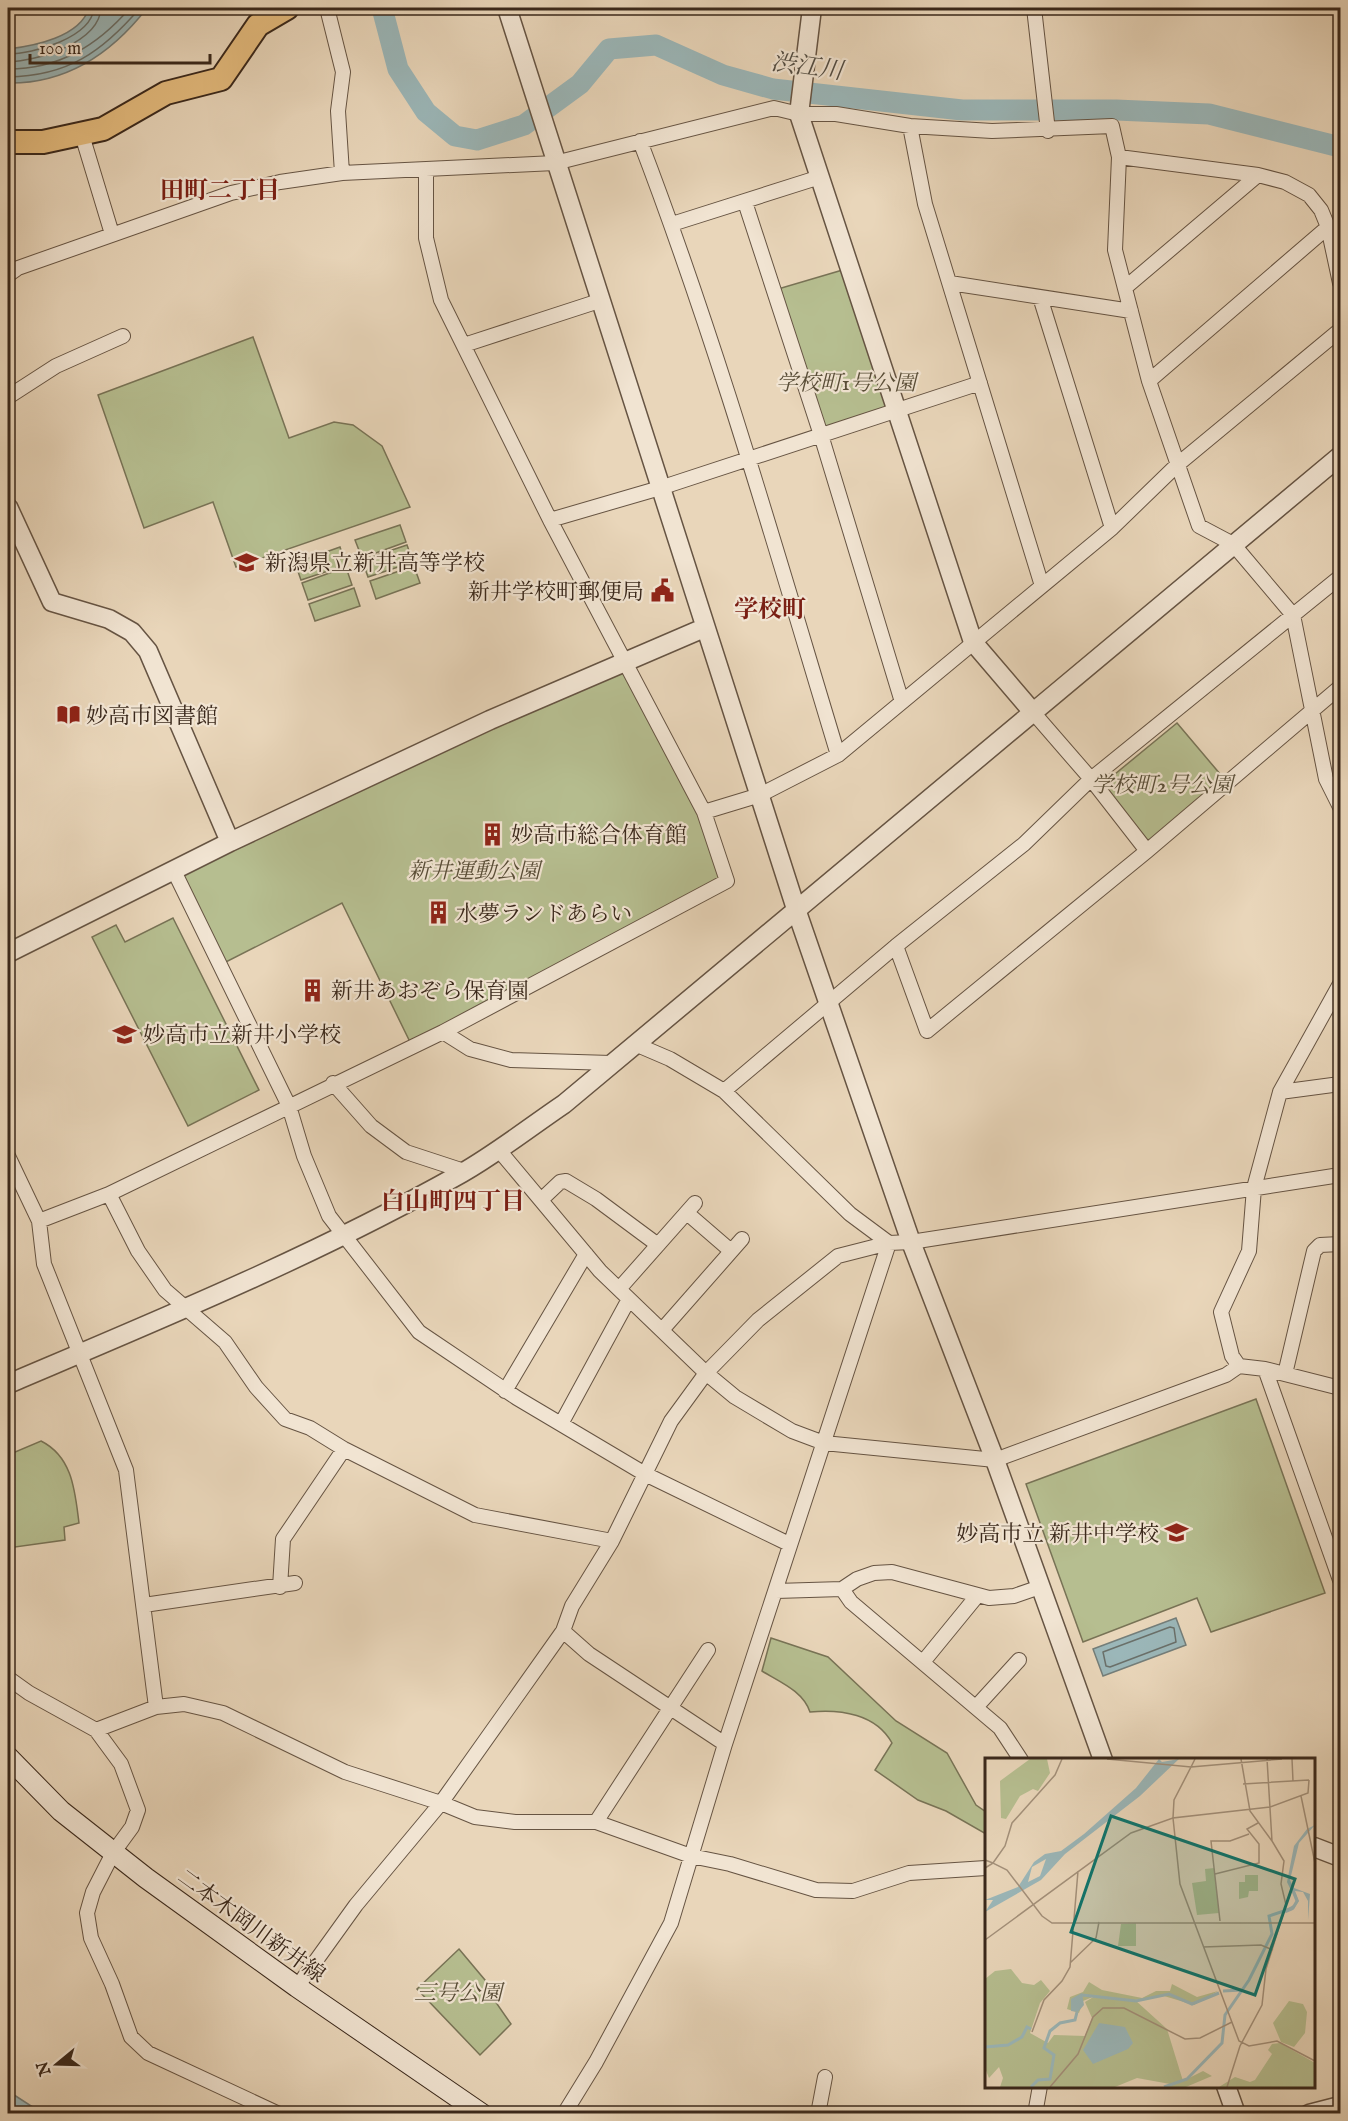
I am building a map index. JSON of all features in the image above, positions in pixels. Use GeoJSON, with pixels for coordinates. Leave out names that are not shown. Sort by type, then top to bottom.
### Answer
{"type":"FeatureCollection","features":[{"type":"Feature","properties":{"kind":"main road"},"geometry":{"type":"LineString","coordinates":[[8,142],[43,142],[82,135],[102,129],[166,93],[221,79],[258,25],[286,8]]}},
{"type":"Feature","properties":{"kind":"main road","name":"二本木岡川新井線"},"geometry":{"type":"LineString","coordinates":[[8,1757],[61,1811],[113,1853],[297,1987],[482,2114]]}},
{"type":"Feature","properties":{"kind":"street"},"geometry":{"type":"LineString","coordinates":[[327,8],[343,72],[338,111],[342,173]]}},
{"type":"Feature","properties":{"kind":"street"},"geometry":{"type":"LineString","coordinates":[[507,8],[599,301],[797,912],[911,1242],[995,1460],[1102,1758]]}},
{"type":"Feature","properties":{"kind":"street"},"geometry":{"type":"LineString","coordinates":[[812,8],[799,111],[973,642],[1091,779],[1147,851]]}},
{"type":"Feature","properties":{"kind":"street"},"geometry":{"type":"LineString","coordinates":[[1034,8],[1049,127]]}},
{"type":"Feature","properties":{"kind":"street"},"geometry":{"type":"LineString","coordinates":[[8,274],[18,268],[231,193],[280,182],[342,173],[555,163],[774,108],[836,114],[910,126],[992,131],[1112,126],[1119,157],[1115,249],[1149,381],[1177,465],[1199,526],[1233,544],[1293,615],[1326,779],[1334,799],[1341,807]]}},
{"type":"Feature","properties":{"kind":"street"},"geometry":{"type":"LineString","coordinates":[[910,126],[925,204],[1042,586]]}},
{"type":"Feature","properties":{"kind":"street"},"geometry":{"type":"LineString","coordinates":[[82,135],[112,234]]}},
{"type":"Feature","properties":{"kind":"street"},"geometry":{"type":"LineString","coordinates":[[640,141],[672,224],[748,458],[838,755]]}},
{"type":"Feature","properties":{"kind":"street"},"geometry":{"type":"LineString","coordinates":[[1119,157],[1258,175],[1285,182],[1309,195],[1321,210],[1328,227],[1341,283]]}},
{"type":"Feature","properties":{"kind":"street"},"geometry":{"type":"LineString","coordinates":[[39,1221],[109,1194],[289,1107],[333,1083],[443,1032],[727,881],[704,812],[550,520],[441,300],[426,238],[426,170]]}},
{"type":"Feature","properties":{"kind":"street"},"geometry":{"type":"LineString","coordinates":[[1126,287],[1258,175]]}},
{"type":"Feature","properties":{"kind":"street"},"geometry":{"type":"LineString","coordinates":[[672,224],[820,177]]}},
{"type":"Feature","properties":{"kind":"street"},"geometry":{"type":"LineString","coordinates":[[745,202],[821,435],[902,702]]}},
{"type":"Feature","properties":{"kind":"street"},"geometry":{"type":"LineString","coordinates":[[1149,381],[1328,227]]}},
{"type":"Feature","properties":{"kind":"street"},"geometry":{"type":"LineString","coordinates":[[950,283],[1131,311]]}},
{"type":"Feature","properties":{"kind":"street"},"geometry":{"type":"LineString","coordinates":[[1040,297],[1112,528]]}},
{"type":"Feature","properties":{"kind":"street"},"geometry":{"type":"LineString","coordinates":[[464,345],[599,301]]}},
{"type":"Feature","properties":{"kind":"street"},"geometry":{"type":"LineString","coordinates":[[704,812],[760,795],[838,755],[1112,528],[1177,465],[1341,330]]}},
{"type":"Feature","properties":{"kind":"street"},"geometry":{"type":"LineString","coordinates":[[8,397],[56,366],[123,336]]}},
{"type":"Feature","properties":{"kind":"street"},"geometry":{"type":"LineString","coordinates":[[550,520],[660,488],[980,382]]}},
{"type":"Feature","properties":{"kind":"street"},"geometry":{"type":"LineString","coordinates":[[8,1384],[187,1307],[343,1235],[464,1171],[564,1104],[797,912],[1032,711],[1341,456]]}},
{"type":"Feature","properties":{"kind":"street"},"geometry":{"type":"LineString","coordinates":[[8,507],[52,602],[109,619],[132,632],[147,651],[230,842]]}},
{"type":"Feature","properties":{"kind":"street"},"geometry":{"type":"LineString","coordinates":[[724,1091],[896,946],[1024,844],[1091,779],[1341,577]]}},
{"type":"Feature","properties":{"kind":"street"},"geometry":{"type":"LineString","coordinates":[[8,953],[230,842],[490,720],[627,663],[704,627]]}},
{"type":"Feature","properties":{"kind":"street"},"geometry":{"type":"LineString","coordinates":[[896,946],[927,1031],[1147,851],[1312,709],[1341,687]]}},
{"type":"Feature","properties":{"kind":"street"},"geometry":{"type":"LineString","coordinates":[[174,871],[289,1107],[304,1156],[329,1216],[419,1332],[505,1391],[645,1474],[789,1544]]}},
{"type":"Feature","properties":{"kind":"street"},"geometry":{"type":"LineString","coordinates":[[1239,1366],[1232,1356],[1221,1312],[1249,1251],[1254,1188],[1280,1092],[1341,984]]}},
{"type":"Feature","properties":{"kind":"street"},"geometry":{"type":"LineString","coordinates":[[443,1032],[470,1049],[512,1060],[611,1063]]}},
{"type":"Feature","properties":{"kind":"street"},"geometry":{"type":"LineString","coordinates":[[635,1044],[670,1059],[724,1091],[850,1214],[889,1243]]}},
{"type":"Feature","properties":{"kind":"street"},"geometry":{"type":"LineString","coordinates":[[333,1083],[370,1126],[406,1152],[464,1171]]}},
{"type":"Feature","properties":{"kind":"street"},"geometry":{"type":"LineString","coordinates":[[1280,1092],[1341,1084]]}},
{"type":"Feature","properties":{"kind":"street"},"geometry":{"type":"LineString","coordinates":[[498,1149],[586,1254],[706,1373],[735,1397],[773,1420],[792,1431],[824,1443],[995,1460],[1226,1375],[1239,1366],[1265,1369],[1341,1388]]}},
{"type":"Feature","properties":{"kind":"street"},"geometry":{"type":"LineString","coordinates":[[8,1156],[39,1221],[45,1264],[82,1353],[126,1470],[156,1707]]}},
{"type":"Feature","properties":{"kind":"street"},"geometry":{"type":"LineString","coordinates":[[297,1987],[356,1905],[441,1803],[563,1631],[572,1606],[612,1541],[671,1421],[706,1373],[758,1320],[838,1256],[889,1243],[911,1242],[1341,1175]]}},
{"type":"Feature","properties":{"kind":"street"},"geometry":{"type":"LineString","coordinates":[[541,1200],[561,1182],[566,1181],[658,1245]]}},
{"type":"Feature","properties":{"kind":"street"},"geometry":{"type":"LineString","coordinates":[[109,1194],[138,1251],[165,1290],[225,1342],[256,1387],[285,1419],[310,1428],[344,1449],[475,1515],[612,1541]]}},
{"type":"Feature","properties":{"kind":"street"},"geometry":{"type":"LineString","coordinates":[[619,1289],[691,1208],[731,1251]]}},
{"type":"Feature","properties":{"kind":"street"},"geometry":{"type":"LineString","coordinates":[[662,1330],[742,1239]]}},
{"type":"Feature","properties":{"kind":"street"},"geometry":{"type":"LineString","coordinates":[[564,2114],[596,2062],[671,1923],[789,1544],[889,1243]]}},
{"type":"Feature","properties":{"kind":"street"},"geometry":{"type":"LineString","coordinates":[[1285,1374],[1314,1251],[1320,1245],[1341,1244]]}},
{"type":"Feature","properties":{"kind":"street"},"geometry":{"type":"LineString","coordinates":[[505,1391],[586,1254]]}},
{"type":"Feature","properties":{"kind":"street"},"geometry":{"type":"LineString","coordinates":[[561,1425],[630,1299]]}},
{"type":"Feature","properties":{"kind":"street"},"geometry":{"type":"LineString","coordinates":[[1265,1369],[1341,1580]]}},
{"type":"Feature","properties":{"kind":"street"},"geometry":{"type":"LineString","coordinates":[[280,1587],[283,1539],[344,1449]]}},
{"type":"Feature","properties":{"kind":"street"},"geometry":{"type":"LineString","coordinates":[[776,1591],[842,1589],[857,1579],[874,1573],[892,1572],[989,1598],[1014,1596],[1040,1587]]}},
{"type":"Feature","properties":{"kind":"street"},"geometry":{"type":"LineString","coordinates":[[144,1605],[295,1583]]}},
{"type":"Feature","properties":{"kind":"street"},"geometry":{"type":"LineString","coordinates":[[842,1589],[851,1602],[977,1706],[1000,1728],[1020,1758]]}},
{"type":"Feature","properties":{"kind":"street"},"geometry":{"type":"LineString","coordinates":[[923,1662],[977,1596]]}},
{"type":"Feature","properties":{"kind":"street"},"geometry":{"type":"LineString","coordinates":[[563,1631],[589,1654],[725,1744]]}},
{"type":"Feature","properties":{"kind":"street"},"geometry":{"type":"LineString","coordinates":[[596,1822],[708,1650]]}},
{"type":"Feature","properties":{"kind":"street"},"geometry":{"type":"LineString","coordinates":[[977,1706],[1019,1660]]}},
{"type":"Feature","properties":{"kind":"street"},"geometry":{"type":"LineString","coordinates":[[8,1678],[96,1730],[121,1764],[138,1810],[132,1827],[113,1853],[93,1892],[87,1913],[91,1938],[112,1984],[131,2037],[148,2053],[279,2114]]}},
{"type":"Feature","properties":{"kind":"street"},"geometry":{"type":"LineString","coordinates":[[96,1730],[156,1707],[184,1704],[224,1713],[345,1772],[441,1803],[475,1818],[515,1822],[596,1822],[691,1856],[730,1864],[816,1890],[853,1891],[909,1873],[985,1868]]}},
{"type":"Feature","properties":{"kind":"street"},"geometry":{"type":"LineString","coordinates":[[1315,1847],[1341,1857]]}},
{"type":"Feature","properties":{"kind":"street"},"geometry":{"type":"LineString","coordinates":[[818,2114],[825,2077]]}},
{"type":"Feature","properties":{"kind":"street"},"geometry":{"type":"LineString","coordinates":[[1035,2114],[1040,2088]]}},
{"type":"Feature","properties":{"kind":"street"},"geometry":{"type":"LineString","coordinates":[[1227,2088],[1236,2114]]}},
{"type":"Feature","properties":{"kind":"street"},"geometry":{"type":"LineString","coordinates":[[1309,2114],[1341,2106]]}},
{"type":"Feature","properties":{"kind":"green space","name":"学校町1号公園"},"geometry":{"type":"Polygon","coordinates":[[[846,269],[892,407],[824,429],[778,289],[846,269]]]}},
{"type":"Feature","properties":{"kind":"green space"},"geometry":{"type":"Polygon","coordinates":[[[253,337],[289,438],[334,422],[353,425],[382,446],[410,507],[236,567],[213,502],[144,528],[98,395],[253,337]]]}},
{"type":"Feature","properties":{"kind":"green space"},"geometry":{"type":"Polygon","coordinates":[[[400,525],[406,542],[362,558],[355,540],[400,525]]]}},
{"type":"Feature","properties":{"kind":"green space"},"geometry":{"type":"Polygon","coordinates":[[[407,545],[413,562],[368,577],[362,560],[407,545]]]}},
{"type":"Feature","properties":{"kind":"green space"},"geometry":{"type":"Polygon","coordinates":[[[340,547],[346,565],[301,580],[295,563],[340,547]]]}},
{"type":"Feature","properties":{"kind":"green space"},"geometry":{"type":"Polygon","coordinates":[[[414,566],[420,583],[376,599],[370,581],[414,566]]]}},
{"type":"Feature","properties":{"kind":"green space"},"geometry":{"type":"Polygon","coordinates":[[[346,567],[352,585],[308,600],[302,583],[346,567]]]}},
{"type":"Feature","properties":{"kind":"green space"},"geometry":{"type":"Polygon","coordinates":[[[354,588],[360,606],[315,621],[309,604],[354,588]]]}},
{"type":"Feature","properties":{"kind":"green space","name":"新井運動公園"},"geometry":{"type":"Polygon","coordinates":[[[627,663],[704,812],[727,881],[412,1046],[342,903],[220,965],[174,871],[627,663]]]}},
{"type":"Feature","properties":{"kind":"green space","name":"学校町2号公園"},"geometry":{"type":"Polygon","coordinates":[[[1177,723],[1226,781],[1147,846],[1098,788],[1177,723]]]}},
{"type":"Feature","properties":{"kind":"green space"},"geometry":{"type":"Polygon","coordinates":[[[173,918],[259,1090],[188,1126],[92,937],[116,925],[125,942],[173,918]]]}},
{"type":"Feature","properties":{"kind":"green space"},"geometry":{"type":"Polygon","coordinates":[[[1256,1399],[1325,1593],[1211,1632],[1197,1598],[1083,1642],[1026,1484],[1256,1399]]]}},
{"type":"Feature","properties":{"kind":"green space"},"geometry":{"type":"Polygon","coordinates":[[[41,1441],[60,1456],[71,1476],[79,1523],[64,1527],[65,1540],[8,1548],[8,1455],[41,1441]]]}},
{"type":"Feature","properties":{"kind":"green space"},"geometry":{"type":"Polygon","coordinates":[[[771,1638],[828,1657],[896,1721],[947,1753],[976,1805],[985,1811],[985,1833],[946,1811],[918,1800],[875,1770],[892,1743],[877,1726],[845,1713],[810,1712],[802,1698],[783,1683],[762,1671],[771,1638]]]}},
{"type":"Feature","properties":{"kind":"green space","name":"三号公園"},"geometry":{"type":"Polygon","coordinates":[[[459,1949],[490,1986],[488,1991],[511,2024],[480,2055],[417,1989],[459,1949]]]}},
{"type":"Feature","properties":{"kind":"water"},"geometry":{"type":"Polygon","coordinates":[[[89,8],[147,8],[119,39],[86,63],[50,78],[8,83],[8,49],[43,42],[66,33],[84,18],[89,8]]]}},
{"type":"Feature","properties":{"kind":"water"},"geometry":{"type":"Polygon","coordinates":[[[1176,1618],[1186,1645],[1103,1676],[1093,1649],[1176,1618]]]}},
{"type":"Feature","properties":{"kind":"water"},"geometry":{"type":"Polygon","coordinates":[[[8,2091],[42,2113],[8,2113],[8,2091]]]}},
{"type":"Feature","properties":{"kind":"waterway","name":"渋江川"},"geometry":{"type":"LineString","coordinates":[[382,8],[398,69],[426,112],[455,136],[477,140],[524,125],[580,84],[609,49],[656,45],[723,75],[773,89],[962,110],[1116,110],[1209,114],[1340,147]]}},
{"type":"Feature","properties":{"kind":"waterway"},"geometry":{"type":"LineString","coordinates":[[1339,147],[1340,155]]}},
{"type":"Feature","properties":{"kind":"place","name":"新潟県立新井高等学校"},"geometry":{"type":"Point","coordinates":[247,562]}},
{"type":"Feature","properties":{"kind":"place","name":"新井学校町郵便局"},"geometry":{"type":"Point","coordinates":[662,591]}},
{"type":"Feature","properties":{"kind":"place","name":"妙高市図書館"},"geometry":{"type":"Point","coordinates":[68,715]}},
{"type":"Feature","properties":{"kind":"place","name":"妙高市総合体育館"},"geometry":{"type":"Point","coordinates":[493,834]}},
{"type":"Feature","properties":{"kind":"place","name":"水夢ランドあらい"},"geometry":{"type":"Point","coordinates":[438,913]}},
{"type":"Feature","properties":{"kind":"place","name":"新井あおぞら保育園"},"geometry":{"type":"Point","coordinates":[313,990]}},
{"type":"Feature","properties":{"kind":"place","name":"妙高市立新井小学校"},"geometry":{"type":"Point","coordinates":[125,1034]}},
{"type":"Feature","properties":{"kind":"place","name":"妙高市立 新井中学校"},"geometry":{"type":"Point","coordinates":[1177,1533]}},
{"type":"Feature","properties":{"kind":"district","name":"田町二丁目"},"geometry":{"type":"Point","coordinates":[220,190]}},
{"type":"Feature","properties":{"kind":"district","name":"学校町"},"geometry":{"type":"Point","coordinates":[770,609]}},
{"type":"Feature","properties":{"kind":"district","name":"白山町四丁目"},"geometry":{"type":"Point","coordinates":[453,1201]}}]}
